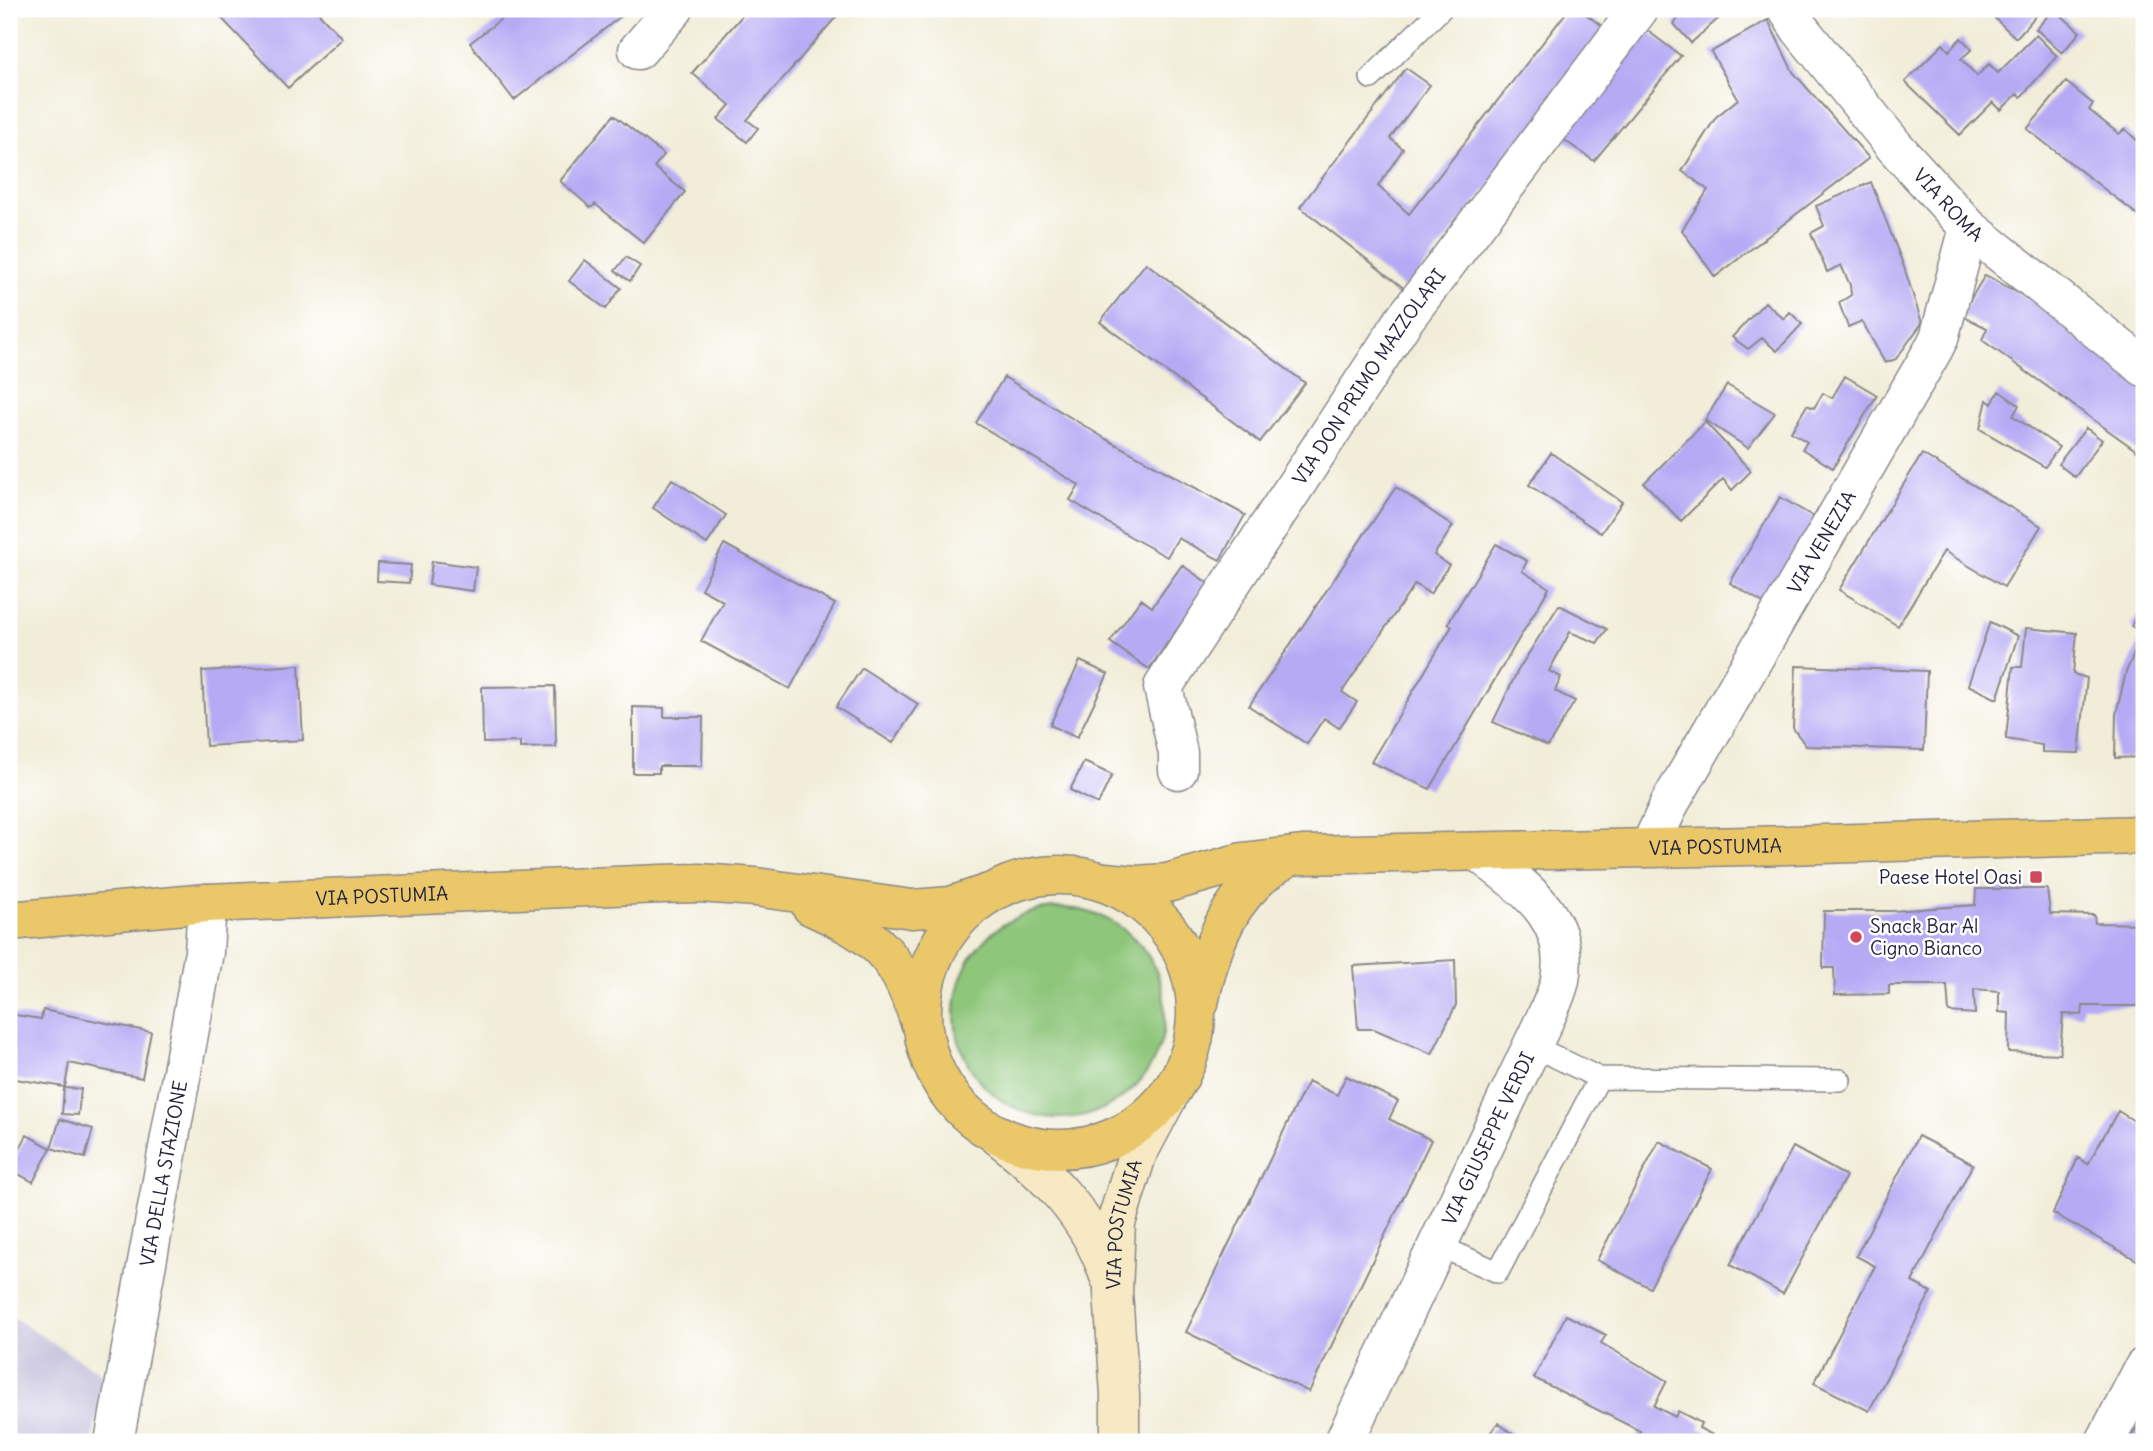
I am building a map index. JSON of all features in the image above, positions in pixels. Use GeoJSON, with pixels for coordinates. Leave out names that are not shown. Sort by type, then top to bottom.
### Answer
{"type":"FeatureCollection","features":[{"type":"Feature","properties":{"kind":"main road","name":"VIA POSTUMIA"},"geometry":{"type":"LineString","coordinates":[[1105,882],[1136,885],[1167,883],[1242,862],[1302,855],[2144,835]]}},
{"type":"Feature","properties":{"kind":"main road","name":"VIA POSTUMIA"},"geometry":{"type":"LineString","coordinates":[[1197,1012],[1217,938],[1236,901],[1256,878],[1289,857]]}},
{"type":"Feature","properties":{"kind":"main road"},"geometry":{"type":"LineString","coordinates":[[1049,875],[1077,876],[1105,882],[1146,905],[1172,932],[1186,957],[1194,984],[1197,1012],[1194,1040],[1185,1067],[1171,1091],[1152,1113],[1104,1142],[1077,1148],[1050,1149],[997,1135],[974,1120],[954,1101],[939,1078],[928,1053],[922,1027],[922,999],[927,972],[937,947],[972,905],[989,893],[1021,880],[1049,875]]}},
{"type":"Feature","properties":{"kind":"main road","name":"VIA POSTUMIA"},"geometry":{"type":"LineString","coordinates":[[9,921],[207,903],[661,884],[698,883],[756,887],[912,909],[951,906],[989,893]]}},
{"type":"Feature","properties":{"kind":"main road","name":"VIA POSTUMIA"},"geometry":{"type":"LineString","coordinates":[[756,887],[810,905],[872,939],[884,950],[903,979],[922,1027]]}},
{"type":"Feature","properties":{"kind":"main road","name":"VIA POSTUMIA"},"geometry":{"type":"LineString","coordinates":[[1113,1292],[1114,1242],[1120,1204],[1136,1155],[1171,1091]]}},
{"type":"Feature","properties":{"kind":"main road","name":"VIA POSTUMIA"},"geometry":{"type":"LineString","coordinates":[[997,1135],[1054,1184],[1080,1216],[1099,1248],[1113,1292]]}},
{"type":"Feature","properties":{"kind":"main road"},"geometry":{"type":"LineString","coordinates":[[1113,1292],[1120,1395],[1120,1442]]}},
{"type":"Feature","properties":{"kind":"street"},"geometry":{"type":"LineString","coordinates":[[638,50],[674,9]]}},
{"type":"Feature","properties":{"kind":"street","name":"VIA DON PRIMO MAZZOLARI"},"geometry":{"type":"LineString","coordinates":[[1178,770],[1178,753],[1163,687],[1404,320],[1639,9]]}},
{"type":"Feature","properties":{"kind":"street","name":"VIA ROMA"},"geometry":{"type":"LineString","coordinates":[[1787,9],[1895,147],[1969,228],[2144,368]]}},
{"type":"Feature","properties":{"kind":"street","name":"VIA VENEZIA"},"geometry":{"type":"LineString","coordinates":[[1650,847],[1670,803],[1933,350],[1939,338],[1969,228]]}},
{"type":"Feature","properties":{"kind":"street","name":"VIA GIUSEPPE VERDI"},"geometry":{"type":"LineString","coordinates":[[1344,1442],[1555,997],[1561,979],[1561,943],[1549,915],[1530,893],[1478,852]]}},
{"type":"Feature","properties":{"kind":"street","name":"VIA DELLA STAZIONE"},"geometry":{"type":"LineString","coordinates":[[114,1442],[204,952],[207,903]]}},
{"type":"Feature","properties":{"kind":"street"},"geometry":{"type":"LineString","coordinates":[[2105,1442],[2144,1367]]}},
{"type":"Feature","properties":{"kind":"lane"},"geometry":{"type":"LineString","coordinates":[[1371,78],[1441,9]]}},
{"type":"Feature","properties":{"kind":"lane"},"geometry":{"type":"LineString","coordinates":[[1531,1045],[1599,1078],[1840,1080]]}},
{"type":"Feature","properties":{"kind":"lane"},"geometry":{"type":"LineString","coordinates":[[1437,1245],[1498,1272],[1599,1078]]}},
{"type":"Feature","properties":{"kind":"shaded area"},"geometry":{"type":"Polygon","coordinates":[[[9,1315],[105,1376],[92,1442],[9,1442],[9,1315]]]}},
{"type":"Feature","properties":{"kind":"green space"},"geometry":{"type":"Polygon","coordinates":[[[1060,908],[1081,910],[1100,916],[1134,939],[1157,973],[1163,992],[1163,1034],[1157,1053],[1134,1087],[1100,1110],[1081,1116],[1060,1118],[1039,1116],[1020,1110],[986,1087],[963,1053],[957,1034],[955,1013],[957,992],[963,973],[986,939],[1020,916],[1039,910],[1060,908]]]}},
{"type":"Feature","properties":{"kind":"building"},"geometry":{"type":"Polygon","coordinates":[[[213,9],[315,9],[342,38],[288,88],[213,9]]]}},
{"type":"Feature","properties":{"kind":"building"},"geometry":{"type":"Polygon","coordinates":[[[514,9],[630,9],[514,100],[470,43],[514,9]]]}},
{"type":"Feature","properties":{"kind":"building"},"geometry":{"type":"Polygon","coordinates":[[[748,9],[843,9],[747,120],[758,128],[747,142],[718,119],[730,105],[692,73],[748,9]]]}},
{"type":"Feature","properties":{"kind":"building"},"geometry":{"type":"Polygon","coordinates":[[[1569,9],[1579,9],[1611,33],[1406,290],[1300,207],[1406,68],[1430,85],[1390,138],[1403,149],[1378,186],[1409,214],[1569,9]]]}},
{"type":"Feature","properties":{"kind":"building"},"geometry":{"type":"Polygon","coordinates":[[[1674,9],[1729,9],[1691,43],[1674,24],[1680,16],[1674,9]]]}},
{"type":"Feature","properties":{"kind":"building"},"geometry":{"type":"Polygon","coordinates":[[[1985,9],[2042,9],[2016,38],[1985,9]]]}},
{"type":"Feature","properties":{"kind":"building"},"geometry":{"type":"Polygon","coordinates":[[[2054,9],[2080,32],[2062,53],[2036,29],[2054,9]]]}},
{"type":"Feature","properties":{"kind":"building"},"geometry":{"type":"Polygon","coordinates":[[[1768,20],[1793,72],[1869,158],[1715,277],[1682,230],[1708,190],[1682,171],[1716,117],[1738,99],[1711,52],[1768,20]]]}},
{"type":"Feature","properties":{"kind":"building"},"geometry":{"type":"Polygon","coordinates":[[[1640,25],[1681,56],[1594,161],[1557,135],[1640,25]]]}},
{"type":"Feature","properties":{"kind":"building"},"geometry":{"type":"Polygon","coordinates":[[[2036,35],[2057,56],[2021,97],[2017,94],[2001,110],[1993,102],[1960,135],[1905,82],[1943,44],[1949,51],[1961,38],[1972,49],[1961,59],[1977,76],[1989,64],[1998,73],[2036,35]]]}},
{"type":"Feature","properties":{"kind":"building"},"geometry":{"type":"Polygon","coordinates":[[[2066,82],[2093,104],[2089,110],[2119,134],[2125,129],[2144,147],[2144,220],[2027,129],[2066,82]]]}},
{"type":"Feature","properties":{"kind":"building"},"geometry":{"type":"Polygon","coordinates":[[[614,115],[664,155],[654,167],[685,192],[644,243],[595,204],[591,208],[560,181],[614,115]]]}},
{"type":"Feature","properties":{"kind":"building"},"geometry":{"type":"Polygon","coordinates":[[[1871,182],[1904,267],[1922,323],[1896,359],[1885,363],[1862,321],[1848,327],[1839,303],[1851,295],[1850,285],[1841,265],[1827,272],[1811,233],[1824,226],[1816,206],[1871,182]]]}},
{"type":"Feature","properties":{"kind":"building"},"geometry":{"type":"Polygon","coordinates":[[[626,257],[640,266],[630,281],[615,271],[626,257]]]}},
{"type":"Feature","properties":{"kind":"building"},"geometry":{"type":"Polygon","coordinates":[[[585,260],[621,288],[606,309],[569,281],[585,260]]]}},
{"type":"Feature","properties":{"kind":"building"},"geometry":{"type":"Polygon","coordinates":[[[1146,263],[1305,383],[1260,442],[1100,322],[1146,263]]]}},
{"type":"Feature","properties":{"kind":"building"},"geometry":{"type":"Polygon","coordinates":[[[1985,275],[2030,299],[2144,386],[2144,456],[1982,340],[1987,328],[1961,315],[1985,275]]]}},
{"type":"Feature","properties":{"kind":"building"},"geometry":{"type":"Polygon","coordinates":[[[1765,302],[1784,319],[1790,312],[1802,324],[1777,351],[1762,338],[1748,349],[1732,337],[1765,302]]]}},
{"type":"Feature","properties":{"kind":"building"},"geometry":{"type":"Polygon","coordinates":[[[1845,376],[1877,395],[1833,468],[1802,449],[1807,442],[1791,432],[1807,405],[1814,408],[1823,393],[1832,398],[1845,376]]]}},
{"type":"Feature","properties":{"kind":"building"},"geometry":{"type":"Polygon","coordinates":[[[1004,377],[1106,439],[1245,515],[1220,560],[1178,538],[1167,557],[1131,537],[1070,500],[1079,485],[976,423],[1004,377]]]}},
{"type":"Feature","properties":{"kind":"building"},"geometry":{"type":"Polygon","coordinates":[[[1727,385],[1775,413],[1748,448],[1705,420],[1727,385]]]}},
{"type":"Feature","properties":{"kind":"building"},"geometry":{"type":"Polygon","coordinates":[[[1999,391],[2019,405],[2013,416],[2059,447],[2045,467],[1980,429],[1987,400],[1992,404],[1999,391]]]}},
{"type":"Feature","properties":{"kind":"building"},"geometry":{"type":"Polygon","coordinates":[[[1705,422],[1751,471],[1732,490],[1723,479],[1681,521],[1644,483],[1705,422]]]}},
{"type":"Feature","properties":{"kind":"building"},"geometry":{"type":"Polygon","coordinates":[[[2086,428],[2102,440],[2075,477],[2058,464],[2086,428]]]}},
{"type":"Feature","properties":{"kind":"building"},"geometry":{"type":"Polygon","coordinates":[[[1551,453],[1622,502],[1601,533],[1529,485],[1551,453]]]}},
{"type":"Feature","properties":{"kind":"building"},"geometry":{"type":"Polygon","coordinates":[[[1922,454],[2041,526],[2004,587],[1944,551],[1898,626],[1839,590],[1922,454]]]}},
{"type":"Feature","properties":{"kind":"building"},"geometry":{"type":"Polygon","coordinates":[[[672,479],[726,515],[707,544],[653,508],[672,479]]]}},
{"type":"Feature","properties":{"kind":"building"},"geometry":{"type":"Polygon","coordinates":[[[1396,487],[1453,526],[1434,555],[1449,565],[1430,594],[1415,584],[1342,692],[1357,702],[1339,728],[1324,718],[1307,744],[1249,706],[1396,487]]]}},
{"type":"Feature","properties":{"kind":"building"},"geometry":{"type":"Polygon","coordinates":[[[1780,497],[1826,524],[1775,610],[1730,583],[1780,497]]]}},
{"type":"Feature","properties":{"kind":"building"},"geometry":{"type":"Polygon","coordinates":[[[724,544],[835,604],[790,689],[701,641],[723,601],[701,589],[724,544]]]}},
{"type":"Feature","properties":{"kind":"building"},"geometry":{"type":"Polygon","coordinates":[[[1496,544],[1527,561],[1522,571],[1549,588],[1430,789],[1371,762],[1452,626],[1448,623],[1496,544]]]}},
{"type":"Feature","properties":{"kind":"building"},"geometry":{"type":"Polygon","coordinates":[[[432,561],[476,567],[473,591],[429,585],[432,561]]]}},
{"type":"Feature","properties":{"kind":"building"},"geometry":{"type":"Polygon","coordinates":[[[378,563],[411,565],[409,583],[377,581],[378,563]]]}},
{"type":"Feature","properties":{"kind":"building"},"geometry":{"type":"Polygon","coordinates":[[[1182,565],[1209,584],[1149,669],[1110,642],[1141,599],[1152,607],[1182,565]]]}},
{"type":"Feature","properties":{"kind":"building"},"geometry":{"type":"Polygon","coordinates":[[[1559,605],[1607,629],[1597,643],[1570,632],[1549,671],[1561,677],[1555,691],[1575,701],[1548,746],[1493,722],[1517,672],[1559,605]]]}},
{"type":"Feature","properties":{"kind":"building"},"geometry":{"type":"Polygon","coordinates":[[[2144,605],[2144,757],[2115,758],[2116,714],[2126,672],[2143,633],[2131,626],[2144,605]]]}},
{"type":"Feature","properties":{"kind":"building"},"geometry":{"type":"Polygon","coordinates":[[[1990,622],[2018,636],[1997,699],[1968,685],[1990,622]]]}},
{"type":"Feature","properties":{"kind":"building"},"geometry":{"type":"Polygon","coordinates":[[[2026,628],[2077,633],[2073,674],[2087,678],[2079,753],[2042,752],[2042,745],[2006,739],[2013,667],[2022,667],[2026,628]]]}},
{"type":"Feature","properties":{"kind":"building"},"geometry":{"type":"Polygon","coordinates":[[[1080,661],[1108,674],[1077,738],[1050,725],[1080,661]]]}},
{"type":"Feature","properties":{"kind":"building"},"geometry":{"type":"Polygon","coordinates":[[[299,665],[303,740],[206,746],[202,671],[299,665]]]}},
{"type":"Feature","properties":{"kind":"building"},"geometry":{"type":"Polygon","coordinates":[[[1796,666],[1927,671],[1924,750],[1806,746],[1793,728],[1796,666]]]}},
{"type":"Feature","properties":{"kind":"building"},"geometry":{"type":"Polygon","coordinates":[[[862,668],[918,704],[893,743],[836,707],[862,668]]]}},
{"type":"Feature","properties":{"kind":"building"},"geometry":{"type":"Polygon","coordinates":[[[555,686],[556,747],[520,748],[520,742],[483,743],[482,687],[555,686]]]}},
{"type":"Feature","properties":{"kind":"building"},"geometry":{"type":"Polygon","coordinates":[[[633,707],[664,708],[664,717],[703,717],[702,766],[659,766],[659,773],[633,773],[633,707]]]}},
{"type":"Feature","properties":{"kind":"building"},"geometry":{"type":"Polygon","coordinates":[[[1084,762],[1112,775],[1098,804],[1070,790],[1084,762]]]}},
{"type":"Feature","properties":{"kind":"building"},"geometry":{"type":"Polygon","coordinates":[[[1976,889],[2047,889],[2050,914],[2094,915],[2095,923],[2144,924],[2144,1006],[2083,1006],[2082,1015],[2063,1014],[2060,1054],[2008,1052],[2009,1013],[1999,1012],[1999,991],[1974,989],[1975,1014],[1949,1012],[1947,985],[1889,985],[1889,994],[1835,995],[1834,968],[1823,968],[1824,911],[1892,911],[1975,905],[1976,889]]]}},
{"type":"Feature","properties":{"kind":"building"},"geometry":{"type":"Polygon","coordinates":[[[1455,960],[1456,1005],[1432,1054],[1374,1029],[1358,1029],[1353,966],[1455,960]]]}},
{"type":"Feature","properties":{"kind":"building"},"geometry":{"type":"Polygon","coordinates":[[[43,1010],[151,1032],[142,1078],[69,1063],[65,1087],[9,1078],[9,1014],[41,1019],[43,1010]]]}},
{"type":"Feature","properties":{"kind":"building"},"geometry":{"type":"Polygon","coordinates":[[[1346,1076],[1398,1101],[1389,1119],[1431,1140],[1309,1392],[1186,1332],[1308,1081],[1337,1095],[1346,1076]]]}},
{"type":"Feature","properties":{"kind":"building"},"geometry":{"type":"Polygon","coordinates":[[[64,1088],[81,1089],[78,1115],[62,1114],[64,1088]]]}},
{"type":"Feature","properties":{"kind":"building"},"geometry":{"type":"Polygon","coordinates":[[[2118,1111],[2144,1127],[2144,1264],[2053,1213],[2078,1158],[2088,1164],[2118,1111]]]}},
{"type":"Feature","properties":{"kind":"building"},"geometry":{"type":"Polygon","coordinates":[[[60,1119],[93,1129],[85,1158],[51,1148],[60,1119]]]}},
{"type":"Feature","properties":{"kind":"building"},"geometry":{"type":"Polygon","coordinates":[[[27,1135],[51,1148],[33,1182],[9,1169],[27,1135]]]}},
{"type":"Feature","properties":{"kind":"building"},"geometry":{"type":"Polygon","coordinates":[[[1918,1136],[1973,1164],[1912,1282],[1931,1292],[1869,1411],[1814,1383],[1875,1266],[1856,1256],[1918,1136]]]}},
{"type":"Feature","properties":{"kind":"building"},"geometry":{"type":"Polygon","coordinates":[[[1659,1141],[1712,1169],[1650,1288],[1597,1260],[1659,1141]]]}},
{"type":"Feature","properties":{"kind":"building"},"geometry":{"type":"Polygon","coordinates":[[[1793,1147],[1846,1176],[1783,1294],[1730,1265],[1793,1147]]]}},
{"type":"Feature","properties":{"kind":"building"},"geometry":{"type":"Polygon","coordinates":[[[1566,1315],[1606,1335],[1601,1343],[1667,1381],[1654,1406],[1675,1417],[1678,1411],[1701,1423],[1699,1428],[1726,1442],[1634,1442],[1640,1431],[1534,1378],[1566,1315]]]}},
{"type":"Feature","properties":{"kind":"building"},"geometry":{"type":"Polygon","coordinates":[[[2144,1419],[2144,1442],[2127,1442],[2144,1419]]]}},
{"type":"Feature","properties":{"kind":"building"},"geometry":{"type":"Polygon","coordinates":[[[1498,1423],[1523,1442],[1483,1442],[1498,1423]]]}},
{"type":"Feature","properties":{"kind":"place","name":"Paese Hotel Oasi"},"geometry":{"type":"Point","coordinates":[2036,877]}},
{"type":"Feature","properties":{"kind":"place","name":"Snack Bar Al Cigno Bianco"},"geometry":{"type":"Point","coordinates":[1856,937]}}]}
